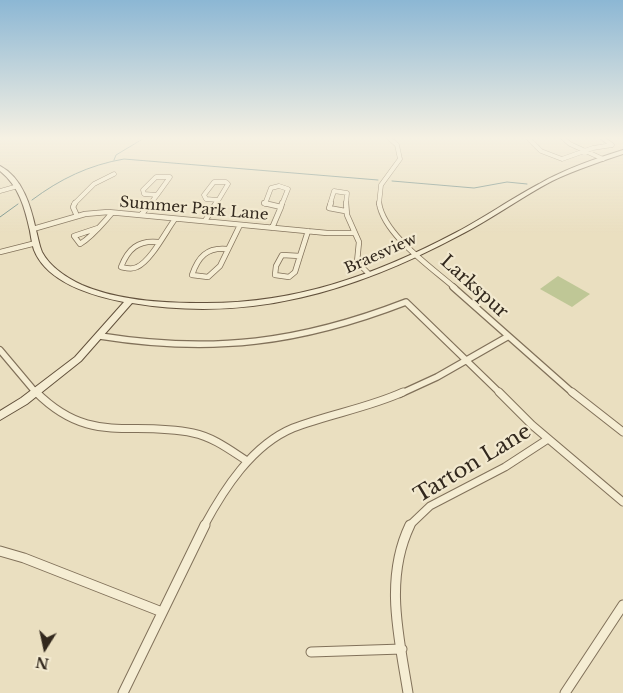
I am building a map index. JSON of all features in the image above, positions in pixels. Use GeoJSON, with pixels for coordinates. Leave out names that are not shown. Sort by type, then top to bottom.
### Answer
{"type":"FeatureCollection","features":[{"type":"Feature","properties":{"kind":"street"},"geometry":{"type":"LineString","coordinates":[[0,191],[18,186],[12,177],[2,169]]}},
{"type":"Feature","properties":{"kind":"street","name":"Larkspur"},"geometry":{"type":"LineString","coordinates":[[394,169],[380,187],[380,208],[394,233],[507,337],[560,383],[623,432]]}},
{"type":"Feature","properties":{"kind":"street","name":"Braesview"},"geometry":{"type":"LineString","coordinates":[[18,186],[26,202],[36,243],[43,260],[50,268],[70,283],[99,294],[130,300],[199,308],[258,305],[315,294],[369,274],[459,233],[552,179],[577,169]]}},
{"type":"Feature","properties":{"kind":"street"},"geometry":{"type":"LineString","coordinates":[[77,216],[73,206],[75,202],[94,184],[114,174]]}},
{"type":"Feature","properties":{"kind":"street"},"geometry":{"type":"LineString","coordinates":[[141,215],[157,195],[170,177],[156,177],[143,190],[144,194],[157,195]]}},
{"type":"Feature","properties":{"kind":"street"},"geometry":{"type":"LineString","coordinates":[[205,222],[228,184],[226,182],[214,182],[204,196],[208,199],[218,200]]}},
{"type":"Feature","properties":{"kind":"street"},"geometry":{"type":"LineString","coordinates":[[272,228],[281,207],[288,189],[279,186],[271,188],[264,203],[281,207]]}},
{"type":"Feature","properties":{"kind":"street"},"geometry":{"type":"LineString","coordinates":[[345,211],[328,208],[334,191],[346,192],[345,211],[359,245],[358,262],[369,274]]}},
{"type":"Feature","properties":{"kind":"street"},"geometry":{"type":"LineString","coordinates":[[98,228],[77,233],[74,236],[75,240],[80,244],[84,242],[98,228],[112,213]]}},
{"type":"Feature","properties":{"kind":"street","name":"Summer Park Lane"},"geometry":{"type":"LineString","coordinates":[[33,229],[77,216],[112,213],[308,231],[354,233]]}},
{"type":"Feature","properties":{"kind":"street"},"geometry":{"type":"LineString","coordinates":[[158,242],[143,240],[138,243],[121,267],[138,267],[158,242],[175,219]]}},
{"type":"Feature","properties":{"kind":"street"},"geometry":{"type":"LineString","coordinates":[[227,249],[213,248],[207,250],[192,275],[211,276],[227,249],[240,225]]}},
{"type":"Feature","properties":{"kind":"street"},"geometry":{"type":"LineString","coordinates":[[301,256],[282,255],[276,266],[275,275],[288,277],[294,274],[301,256],[308,231]]}},
{"type":"Feature","properties":{"kind":"street"},"geometry":{"type":"LineString","coordinates":[[0,252],[36,243]]}},
{"type":"Feature","properties":{"kind":"street"},"geometry":{"type":"LineString","coordinates":[[0,416],[36,392],[78,359],[130,300]]}},
{"type":"Feature","properties":{"kind":"street"},"geometry":{"type":"LineString","coordinates":[[100,336],[143,344],[189,347],[260,343],[307,336],[342,326],[406,302],[548,439],[623,502]]}},
{"type":"Feature","properties":{"kind":"street"},"geometry":{"type":"LineString","coordinates":[[123,693],[219,498],[247,461],[276,437],[291,429],[398,394],[437,377],[507,337]]}},
{"type":"Feature","properties":{"kind":"street"},"geometry":{"type":"LineString","coordinates":[[0,350],[36,392],[62,415],[86,425],[111,429],[191,432],[219,443],[247,461]]}},
{"type":"Feature","properties":{"kind":"street","name":"Tarton Lane"},"geometry":{"type":"LineString","coordinates":[[408,693],[394,575],[400,544],[413,521],[426,509],[499,471],[548,439]]}},
{"type":"Feature","properties":{"kind":"street"},"geometry":{"type":"LineString","coordinates":[[0,552],[24,558],[162,612]]}},
{"type":"Feature","properties":{"kind":"street"},"geometry":{"type":"LineString","coordinates":[[565,693],[623,605]]}},
{"type":"Feature","properties":{"kind":"street"},"geometry":{"type":"LineString","coordinates":[[311,652],[402,649]]}},
{"type":"Feature","properties":{"kind":"green space"},"geometry":{"type":"Polygon","coordinates":[[[558,276],[590,294],[572,307],[540,289],[558,276]]]}},
{"type":"Feature","properties":{"kind":"waterway"},"geometry":{"type":"LineString","coordinates":[[32,200],[53,186],[86,169]]}},
{"type":"Feature","properties":{"kind":"waterway"},"geometry":{"type":"LineString","coordinates":[[249,169],[378,180]]}},
{"type":"Feature","properties":{"kind":"waterway"},"geometry":{"type":"LineString","coordinates":[[392,181],[474,188],[507,182],[527,184]]}},
{"type":"Feature","properties":{"kind":"waterway"},"geometry":{"type":"LineString","coordinates":[[0,217],[18,204]]}}]}
